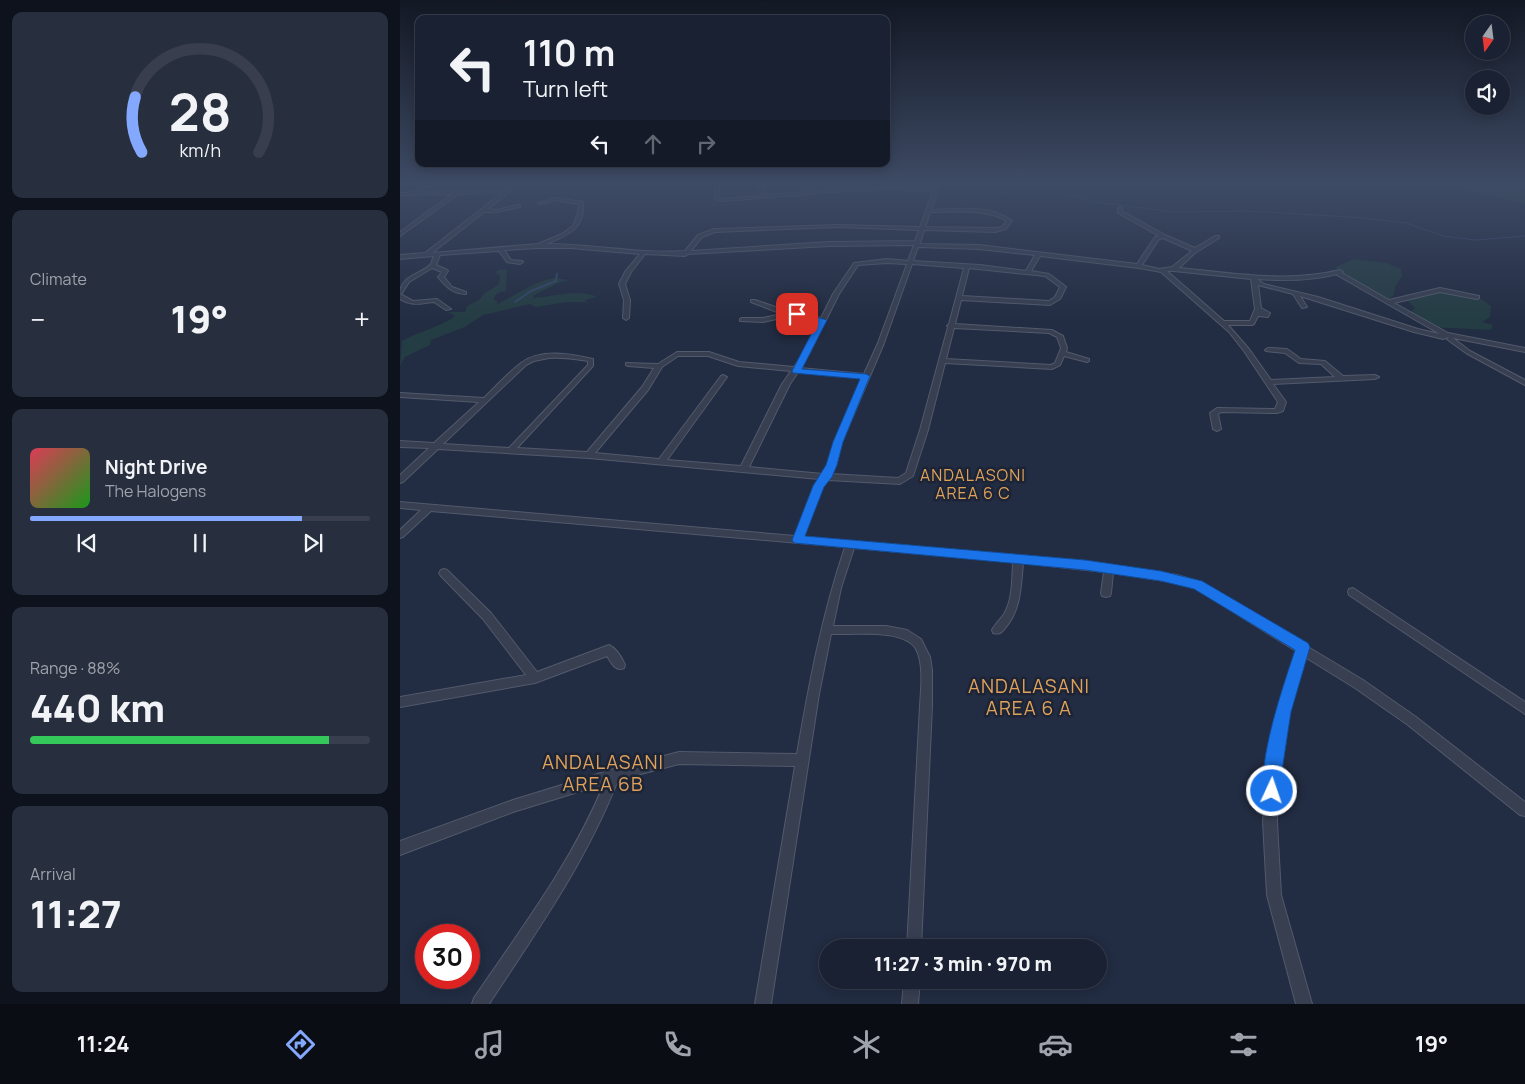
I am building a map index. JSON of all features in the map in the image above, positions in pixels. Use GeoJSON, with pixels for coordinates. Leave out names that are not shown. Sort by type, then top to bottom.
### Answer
{"type":"FeatureCollection","features":[{"type":"Feature","properties":{"kind":"street"},"geometry":{"type":"LineString","coordinates":[[425,256],[459,229]]}},
{"type":"Feature","properties":{"kind":"street"},"geometry":{"type":"LineString","coordinates":[[538,246],[574,229]]}},
{"type":"Feature","properties":{"kind":"street"},"geometry":{"type":"LineString","coordinates":[[685,254],[700,236],[714,231],[767,229]]}},
{"type":"Feature","properties":{"kind":"street"},"geometry":{"type":"LineString","coordinates":[[798,540],[818,486],[826,477],[881,343],[923,229]]}},
{"type":"Feature","properties":{"kind":"street"},"geometry":{"type":"LineString","coordinates":[[968,229],[1000,229]]}},
{"type":"Feature","properties":{"kind":"street"},"geometry":{"type":"LineString","coordinates":[[1150,229],[1196,250]]}},
{"type":"Feature","properties":{"kind":"street"},"geometry":{"type":"LineString","coordinates":[[1139,266],[1157,238],[1163,236]]}},
{"type":"Feature","properties":{"kind":"street"},"geometry":{"type":"LineString","coordinates":[[1174,269],[1196,250],[1217,237]]}},
{"type":"Feature","properties":{"kind":"street"},"geometry":{"type":"LineString","coordinates":[[400,257],[538,246],[576,247],[642,254],[685,254],[829,244],[918,244],[979,247],[1160,270],[1174,269],[1254,279],[1319,277],[1340,272],[1339,274],[1447,336],[1468,352],[1525,383]]}},
{"type":"Feature","properties":{"kind":"street"},"geometry":{"type":"LineString","coordinates":[[501,248],[509,261],[520,262]]}},
{"type":"Feature","properties":{"kind":"street"},"geometry":{"type":"LineString","coordinates":[[626,318],[626,300],[622,284],[628,272],[642,254]]}},
{"type":"Feature","properties":{"kind":"street"},"geometry":{"type":"LineString","coordinates":[[1027,273],[1038,254]]}},
{"type":"Feature","properties":{"kind":"street"},"geometry":{"type":"LineString","coordinates":[[437,255],[432,266],[407,281],[405,288],[400,294],[404,301],[413,304],[435,300],[448,309]]}},
{"type":"Feature","properties":{"kind":"street"},"geometry":{"type":"LineString","coordinates":[[744,468],[786,384],[796,371],[856,264],[866,261],[967,266],[1047,275],[1063,287],[1058,298],[1047,303],[958,298]]}},
{"type":"Feature","properties":{"kind":"street"},"geometry":{"type":"LineString","coordinates":[[432,266],[445,271],[440,276],[450,288],[464,293]]}},
{"type":"Feature","properties":{"kind":"street"},"geometry":{"type":"LineString","coordinates":[[400,444],[589,455],[826,477],[893,481],[906,478],[910,474],[924,430],[967,266]]}},
{"type":"Feature","properties":{"kind":"street"},"geometry":{"type":"LineString","coordinates":[[1160,270],[1222,323],[1247,350],[1282,402],[1280,409],[1270,412],[1220,410],[1214,413],[1217,429]]}},
{"type":"Feature","properties":{"kind":"street"},"geometry":{"type":"LineString","coordinates":[[1254,279],[1416,331],[1525,348]]}},
{"type":"Feature","properties":{"kind":"street"},"geometry":{"type":"LineString","coordinates":[[1222,323],[1252,323],[1257,311],[1254,279]]}},
{"type":"Feature","properties":{"kind":"street"},"geometry":{"type":"LineString","coordinates":[[1389,302],[1440,290],[1477,297]]}},
{"type":"Feature","properties":{"kind":"street"},"geometry":{"type":"LineString","coordinates":[[1296,294],[1304,306]]}},
{"type":"Feature","properties":{"kind":"street"},"geometry":{"type":"LineString","coordinates":[[753,301],[792,314],[823,320]]}},
{"type":"Feature","properties":{"kind":"street"},"geometry":{"type":"LineString","coordinates":[[742,320],[763,320],[792,314]]}},
{"type":"Feature","properties":{"kind":"street"},"geometry":{"type":"LineString","coordinates":[[941,361],[1052,367],[1058,364],[1062,353],[1062,340],[1060,336],[1050,331],[950,326]]}},
{"type":"Feature","properties":{"kind":"street"},"geometry":{"type":"LineString","coordinates":[[1268,350],[1287,351],[1299,362],[1323,362],[1341,378]]}},
{"type":"Feature","properties":{"kind":"street"},"geometry":{"type":"LineString","coordinates":[[1062,353],[1087,360]]}},
{"type":"Feature","properties":{"kind":"street"},"geometry":{"type":"LineString","coordinates":[[589,455],[645,388],[659,366],[677,354],[709,354],[738,364],[796,371],[866,376]]}},
{"type":"Feature","properties":{"kind":"street"},"geometry":{"type":"LineString","coordinates":[[400,480],[521,366],[538,357],[567,356],[591,360],[593,362],[511,450]]}},
{"type":"Feature","properties":{"kind":"street"},"geometry":{"type":"LineString","coordinates":[[628,364],[659,366]]}},
{"type":"Feature","properties":{"kind":"street"},"geometry":{"type":"LineString","coordinates":[[661,462],[723,377]]}},
{"type":"Feature","properties":{"kind":"street"},"geometry":{"type":"LineString","coordinates":[[1270,382],[1374,377]]}},
{"type":"Feature","properties":{"kind":"street"},"geometry":{"type":"LineString","coordinates":[[400,395],[484,400]]}},
{"type":"Feature","properties":{"kind":"street"},"geometry":{"type":"LineString","coordinates":[[400,505],[1108,568],[1194,584],[1303,647],[1412,721],[1525,810]]}},
{"type":"Feature","properties":{"kind":"street"},"geometry":{"type":"LineString","coordinates":[[400,534],[428,508]]}},
{"type":"Feature","properties":{"kind":"street"},"geometry":{"type":"LineString","coordinates":[[763,1004],[813,694],[836,588],[850,545]]}},
{"type":"Feature","properties":{"kind":"street"},"geometry":{"type":"LineString","coordinates":[[997,630],[1005,623],[1015,602],[1018,560]]}},
{"type":"Feature","properties":{"kind":"street"},"geometry":{"type":"LineString","coordinates":[[1106,593],[1108,568]]}},
{"type":"Feature","properties":{"kind":"street"},"geometry":{"type":"LineString","coordinates":[[444,574],[487,616],[535,678]]}},
{"type":"Feature","properties":{"kind":"street"},"geometry":{"type":"LineString","coordinates":[[1353,592],[1525,709]]}},
{"type":"Feature","properties":{"kind":"street"},"geometry":{"type":"LineString","coordinates":[[828,630],[902,634],[912,638],[921,647],[924,656],[926,670],[924,749],[914,939]]}},
{"type":"Feature","properties":{"kind":"street"},"geometry":{"type":"LineString","coordinates":[[1303,647],[1283,712],[1272,773],[1270,822],[1274,895],[1304,1004]]}},
{"type":"Feature","properties":{"kind":"street"},"geometry":{"type":"LineString","coordinates":[[400,702],[535,678],[609,650],[620,665]]}},
{"type":"Feature","properties":{"kind":"street"},"geometry":{"type":"LineString","coordinates":[[400,848],[513,806],[614,775],[689,756],[802,760]]}},
{"type":"Feature","properties":{"kind":"street"},"geometry":{"type":"LineString","coordinates":[[480,1004],[580,849],[614,775]]}},
{"type":"Feature","properties":{"kind":"street"},"geometry":{"type":"LineString","coordinates":[[910,1004],[911,989]]}},
{"type":"Feature","properties":{"kind":"shaded area"},"geometry":{"type":"Polygon","coordinates":[[[1354,259],[1386,263],[1401,269],[1402,276],[1395,287],[1394,295],[1387,300],[1340,272],[1336,267],[1354,259]]]}},
{"type":"Feature","properties":{"kind":"shaded area"},"geometry":{"type":"Polygon","coordinates":[[[501,269],[507,270],[506,291],[496,294],[494,300],[498,302],[496,305],[536,283],[553,278],[569,280],[558,283],[534,295],[533,298],[574,293],[590,294],[597,297],[585,300],[588,302],[566,302],[536,307],[530,304],[483,315],[465,327],[431,340],[430,345],[405,357],[400,366],[402,341],[455,316],[448,312],[465,312],[467,306],[479,300],[485,293],[499,284],[500,276],[495,272],[501,269]]]}},
{"type":"Feature","properties":{"kind":"shaded area"},"geometry":{"type":"Polygon","coordinates":[[[1453,290],[1483,300],[1491,306],[1490,317],[1482,322],[1493,325],[1491,330],[1430,327],[1408,314],[1415,308],[1407,300],[1429,293],[1453,290]]]}},
{"type":"Feature","properties":{"kind":"waterway"},"geometry":{"type":"LineString","coordinates":[[1423,229],[1443,236],[1476,240],[1525,236]]}},
{"type":"Feature","properties":{"kind":"waterway"},"geometry":{"type":"LineString","coordinates":[[515,302],[531,291],[556,281],[557,274]]}},
{"type":"Feature","properties":{"kind":"district","name":"ANDALASONI AREA 6 C"},"geometry":{"type":"Point","coordinates":[973,484]}},
{"type":"Feature","properties":{"kind":"district","name":"ANDALASANI AREA 6 A"},"geometry":{"type":"Point","coordinates":[1029,697]}},
{"type":"Feature","properties":{"kind":"district","name":"ANDALASANI AREA 6B"},"geometry":{"type":"Point","coordinates":[603,773]}},
{"type":"Feature","properties":{"kind":"route"},"geometry":{"type":"LineString","coordinates":[[797,314],[823,320],[796,371],[866,376],[838,442],[832,465],[826,477],[818,486],[798,540],[1085,565],[1161,576],[1198,585],[1303,647],[1283,712],[1272,773],[1272,791]]}}]}
